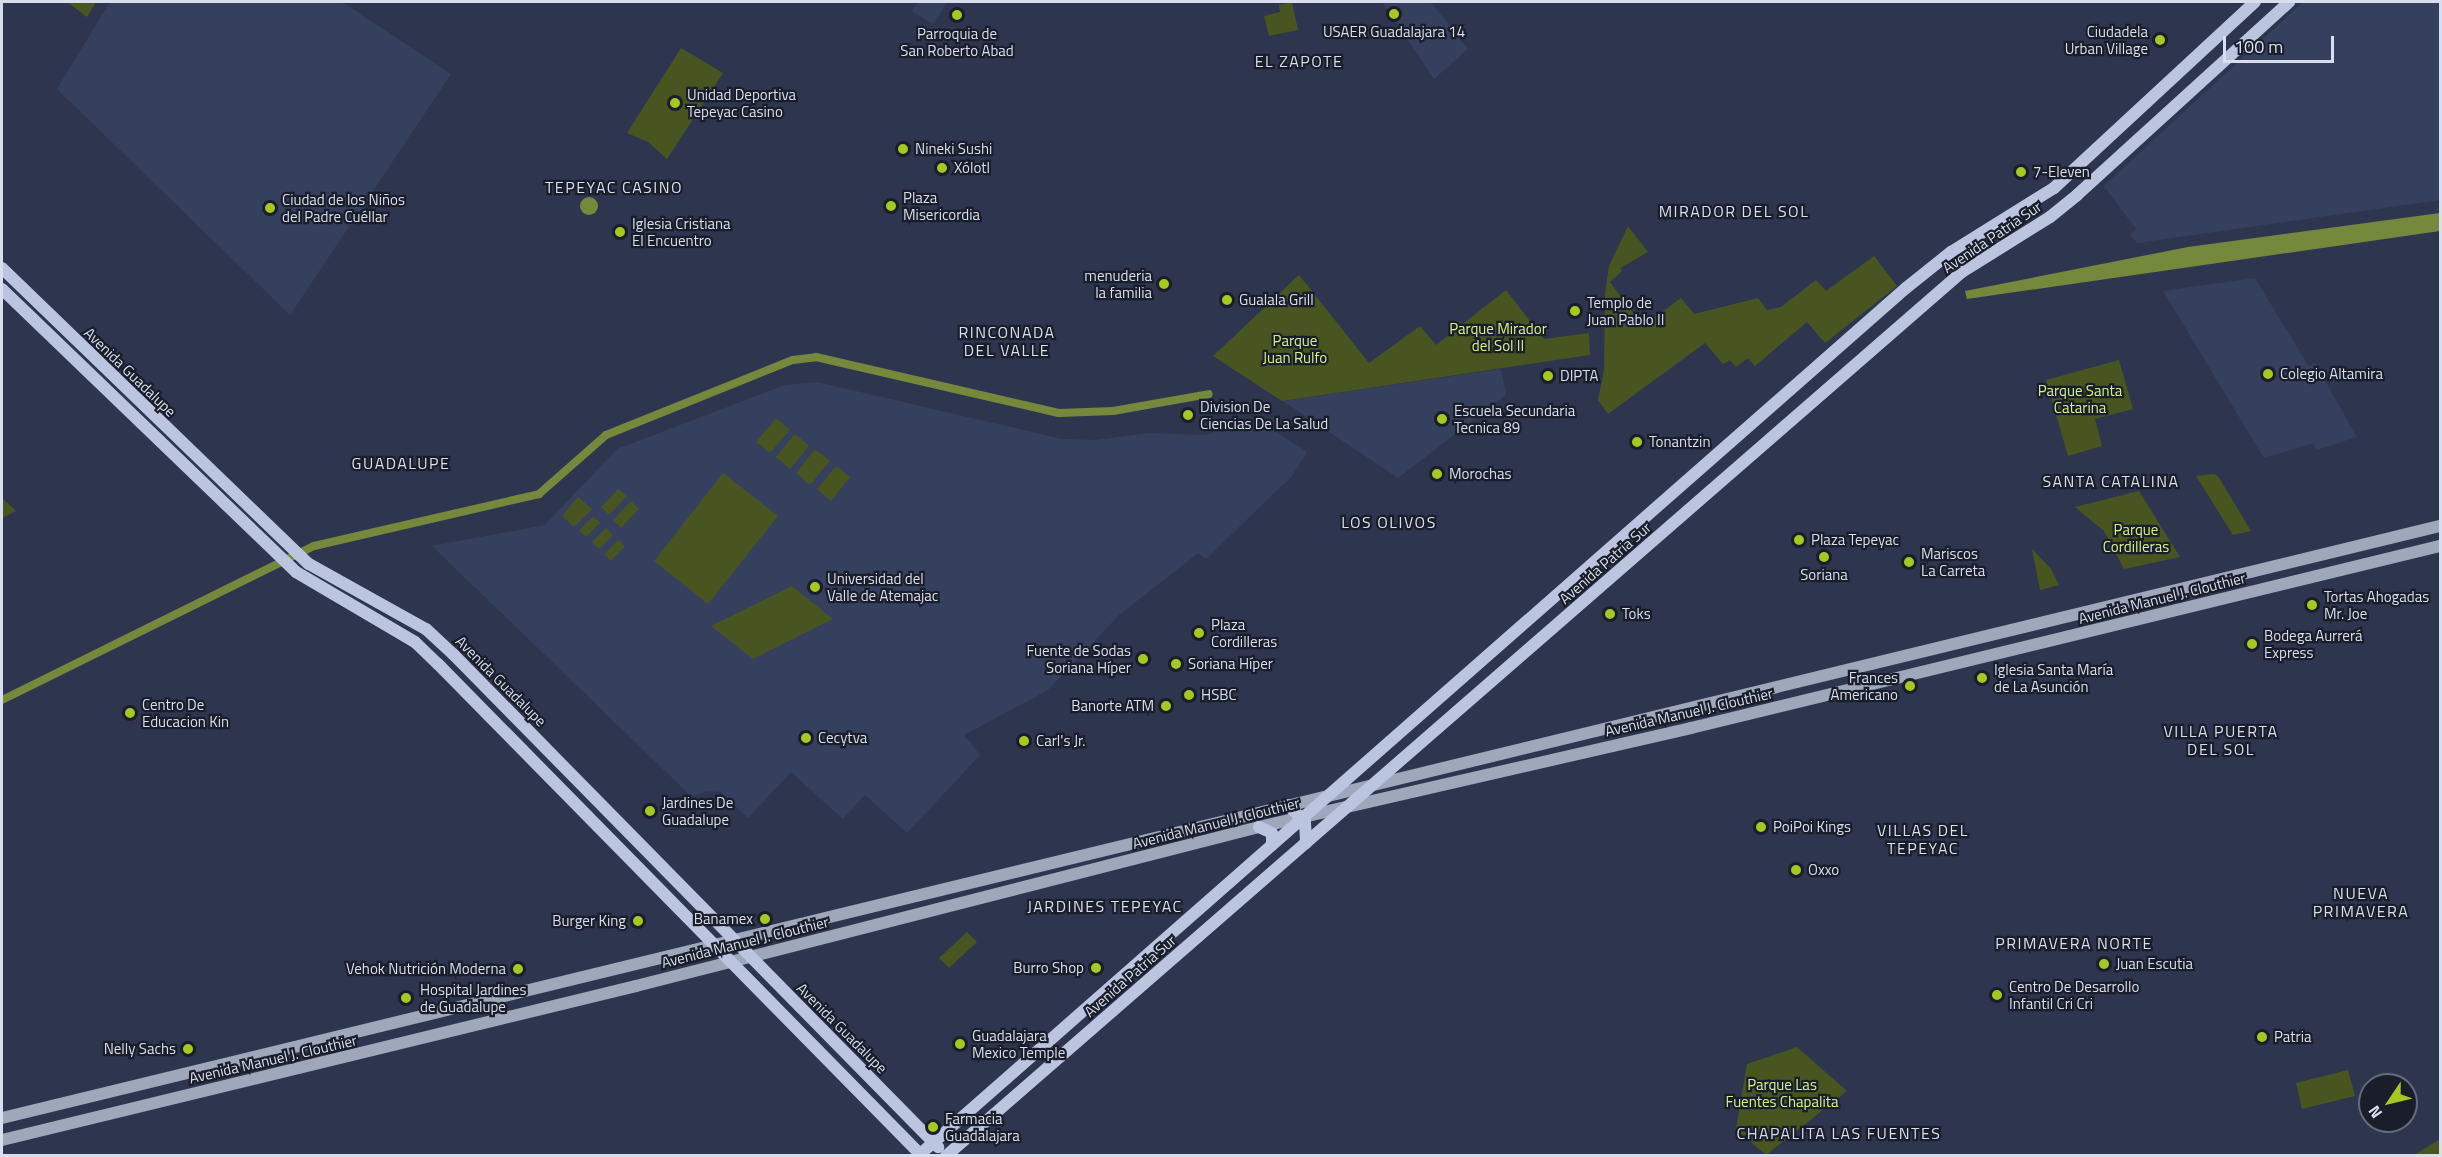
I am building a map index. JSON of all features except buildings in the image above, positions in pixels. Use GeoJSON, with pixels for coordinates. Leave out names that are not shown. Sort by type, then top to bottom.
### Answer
{"type":"FeatureCollection","features":[{"type":"Feature","properties":{"kind":"main road","name":"Avenida Patria Sur"},"geometry":{"type":"LineString","coordinates":[[920,1155],[1906,288],[1951,252],[2029,207],[2065,179],[2255,2]]}},
{"type":"Feature","properties":{"kind":"main road","name":"Avenida Patria Sur"},"geometry":{"type":"LineString","coordinates":[[946,1155],[1962,272],[2050,218],[2077,195],[2289,2]]}},
{"type":"Feature","properties":{"kind":"main road","name":"Avenida Guadalupe"},"geometry":{"type":"LineString","coordinates":[[2,268],[291,549],[309,564],[426,629],[946,1155]]}},
{"type":"Feature","properties":{"kind":"main road","name":"Avenida Guadalupe"},"geometry":{"type":"LineString","coordinates":[[2,289],[296,572],[415,642],[716,944],[920,1155]]}},
{"type":"Feature","properties":{"kind":"main road","name":"Avenida Manuel J. Clouthier"},"geometry":{"type":"LineString","coordinates":[[2,1118],[2440,526]]}},
{"type":"Feature","properties":{"kind":"main road","name":"Avenida Manuel J. Clouthier"},"geometry":{"type":"LineString","coordinates":[[2,1140],[493,1021],[1259,827],[1824,696],[2440,546]]}},
{"type":"Feature","properties":{"kind":"main road"},"geometry":{"type":"LineString","coordinates":[[1994,633],[1999,653]]}},
{"type":"Feature","properties":{"kind":"main road"},"geometry":{"type":"LineString","coordinates":[[1819,676],[1824,696]]}},
{"type":"Feature","properties":{"kind":"main road"},"geometry":{"type":"LineString","coordinates":[[1288,806],[1302,817],[1306,843]]}},
{"type":"Feature","properties":{"kind":"main road"},"geometry":{"type":"LineString","coordinates":[[1259,827],[1272,833],[1272,845]]}},
{"type":"Feature","properties":{"kind":"main road"},"geometry":{"type":"LineString","coordinates":[[952,886],[957,905]]}},
{"type":"Feature","properties":{"kind":"main road"},"geometry":{"type":"LineString","coordinates":[[833,916],[838,934]]}},
{"type":"Feature","properties":{"kind":"main road"},"geometry":{"type":"LineString","coordinates":[[489,1000],[494,1008],[493,1021]]}},
{"type":"Feature","properties":{"kind":"shaded area","name":"Ciudad de los Niños del Padre Cuéllar"},"geometry":{"type":"Polygon","coordinates":[[[110,2],[342,2],[451,74],[290,315],[57,89],[110,2]]]}},
{"type":"Feature","properties":{"kind":"shaded area"},"geometry":{"type":"Polygon","coordinates":[[[918,2],[947,2],[933,24],[912,11],[918,2]]]}},
{"type":"Feature","properties":{"kind":"shaded area"},"geometry":{"type":"Polygon","coordinates":[[[1382,2],[1431,2],[1468,49],[1434,79],[1382,2]]]}},
{"type":"Feature","properties":{"kind":"shaded area"},"geometry":{"type":"Polygon","coordinates":[[[2303,2],[2440,2],[2440,200],[2137,243],[2130,234],[2136,229],[2104,186],[2303,2]]]}},
{"type":"Feature","properties":{"kind":"shaded area"},"geometry":{"type":"Polygon","coordinates":[[[589,197],[595,200],[598,206],[595,212],[589,215],[583,212],[580,206],[583,200],[589,197]]]}},
{"type":"Feature","properties":{"kind":"shaded area"},"geometry":{"type":"Polygon","coordinates":[[[2440,213],[2440,231],[1967,299],[1965,291],[2188,247],[2440,213]]]}},
{"type":"Feature","properties":{"kind":"shaded area","name":"Colegio Altamira"},"geometry":{"type":"Polygon","coordinates":[[[2255,278],[2309,367],[2315,363],[2357,437],[2316,450],[2314,443],[2264,458],[2163,291],[2255,278]]]}},
{"type":"Feature","properties":{"kind":"shaded area"},"geometry":{"type":"Polygon","coordinates":[[[1501,369],[1506,395],[1398,478],[1283,401],[1501,369]]]}},
{"type":"Feature","properties":{"kind":"shaded area","name":"Universidad del Valle de Atemajac"},"geometry":{"type":"Polygon","coordinates":[[[817,382],[1062,439],[1096,440],[1149,433],[1205,435],[1250,421],[1264,424],[1307,452],[1292,476],[1206,559],[1198,553],[1119,615],[1048,690],[964,735],[980,755],[907,833],[865,795],[843,819],[791,772],[748,818],[721,792],[707,791],[692,797],[432,546],[545,525],[617,449],[785,385],[817,382]]]}},
{"type":"Feature","properties":{"kind":"green space"},"geometry":{"type":"Polygon","coordinates":[[[67,2],[96,2],[87,17],[67,2]]]}},
{"type":"Feature","properties":{"kind":"green space"},"geometry":{"type":"Polygon","coordinates":[[[1292,2],[1298,30],[1269,36],[1264,16],[1280,12],[1279,5],[1292,2]]]}},
{"type":"Feature","properties":{"kind":"green space","name":"Unidad Deportiva Tepeyac Casino"},"geometry":{"type":"Polygon","coordinates":[[[681,48],[723,73],[667,159],[648,142],[627,133],[681,48]]]}},
{"type":"Feature","properties":{"kind":"green space"},"geometry":{"type":"Polygon","coordinates":[[[1628,226],[1648,252],[1620,268],[1622,271],[1610,282],[1643,326],[1681,298],[1694,314],[1758,298],[1767,310],[1781,307],[1816,280],[1826,291],[1874,256],[1897,286],[1825,343],[1807,322],[1755,366],[1748,358],[1736,367],[1730,360],[1723,364],[1705,343],[1608,414],[1598,400],[1604,370],[1605,293],[1609,266],[1628,226]]]}},
{"type":"Feature","properties":{"kind":"green space"},"geometry":{"type":"Polygon","coordinates":[[[1299,275],[1369,363],[1420,326],[1436,345],[1506,290],[1544,339],[1589,333],[1590,355],[1282,401],[1213,356],[1299,275]]]}},
{"type":"Feature","properties":{"kind":"green space","name":"Parque Santa Catarina"},"geometry":{"type":"Polygon","coordinates":[[[2119,360],[2133,409],[2095,419],[2102,446],[2068,456],[2046,380],[2119,360]]]}},
{"type":"Feature","properties":{"kind":"green space"},"geometry":{"type":"Polygon","coordinates":[[[776,418],[790,430],[770,453],[756,442],[776,418]]]}},
{"type":"Feature","properties":{"kind":"green space"},"geometry":{"type":"Polygon","coordinates":[[[795,434],[809,446],[790,469],[776,457],[795,434]]]}},
{"type":"Feature","properties":{"kind":"green space"},"geometry":{"type":"Polygon","coordinates":[[[815,449],[830,461],[810,485],[796,473],[815,449]]]}},
{"type":"Feature","properties":{"kind":"green space"},"geometry":{"type":"Polygon","coordinates":[[[836,466],[850,477],[831,501],[817,489],[836,466]]]}},
{"type":"Feature","properties":{"kind":"green space"},"geometry":{"type":"Polygon","coordinates":[[[723,473],[778,516],[708,604],[654,561],[723,473]]]}},
{"type":"Feature","properties":{"kind":"green space"},"geometry":{"type":"Polygon","coordinates":[[[2214,474],[2218,476],[2251,531],[2233,535],[2196,476],[2214,474]]]}},
{"type":"Feature","properties":{"kind":"green space"},"geometry":{"type":"Polygon","coordinates":[[[618,489],[627,496],[609,515],[601,507],[618,489]]]}},
{"type":"Feature","properties":{"kind":"green space","name":"Parque Cordilleras"},"geometry":{"type":"Polygon","coordinates":[[[2139,491],[2180,557],[2124,569],[2104,531],[2075,507],[2139,491]]]}},
{"type":"Feature","properties":{"kind":"green space"},"geometry":{"type":"Polygon","coordinates":[[[578,497],[592,509],[574,527],[562,516],[578,497]]]}},
{"type":"Feature","properties":{"kind":"green space"},"geometry":{"type":"Polygon","coordinates":[[[2,498],[16,511],[2,518],[2,498]]]}},
{"type":"Feature","properties":{"kind":"green space"},"geometry":{"type":"Polygon","coordinates":[[[631,501],[639,509],[621,528],[613,520],[631,501]]]}},
{"type":"Feature","properties":{"kind":"green space"},"geometry":{"type":"Polygon","coordinates":[[[593,516],[600,523],[586,537],[579,530],[593,516]]]}},
{"type":"Feature","properties":{"kind":"green space"},"geometry":{"type":"Polygon","coordinates":[[[606,528],[613,535],[599,549],[592,542],[606,528]]]}},
{"type":"Feature","properties":{"kind":"green space"},"geometry":{"type":"Polygon","coordinates":[[[618,540],[625,546],[611,561],[604,554],[618,540]]]}},
{"type":"Feature","properties":{"kind":"green space"},"geometry":{"type":"Polygon","coordinates":[[[2032,549],[2051,569],[2059,585],[2040,590],[2032,549]]]}},
{"type":"Feature","properties":{"kind":"green space"},"geometry":{"type":"Polygon","coordinates":[[[792,586],[833,619],[753,659],[711,626],[792,586]]]}},
{"type":"Feature","properties":{"kind":"green space"},"geometry":{"type":"Polygon","coordinates":[[[967,932],[977,942],[949,968],[939,958],[967,932]]]}},
{"type":"Feature","properties":{"kind":"green space","name":"Parque Las Fuentes Chapalita"},"geometry":{"type":"Polygon","coordinates":[[[1797,1047],[1847,1091],[1766,1155],[1736,1129],[1747,1064],[1797,1047]]]}},
{"type":"Feature","properties":{"kind":"green space"},"geometry":{"type":"Polygon","coordinates":[[[2348,1070],[2355,1096],[2302,1109],[2296,1083],[2348,1070]]]}},
{"type":"Feature","properties":{"kind":"green space"},"geometry":{"type":"Polygon","coordinates":[[[2440,1139],[2440,1155],[2414,1155],[2440,1139]]]}},
{"type":"Feature","properties":{"kind":"waterway"},"geometry":{"type":"LineString","coordinates":[[2,700],[314,546],[539,494],[606,435],[793,360],[816,357],[1059,413],[1113,411],[1209,394]]}},
{"type":"Feature","properties":{"kind":"place","name":"USAER Guadalajara 14"},"geometry":{"type":"Point","coordinates":[1394,14]}},
{"type":"Feature","properties":{"kind":"place","name":"Parroquia de San Roberto Abad"},"geometry":{"type":"Point","coordinates":[957,15]}},
{"type":"Feature","properties":{"kind":"place","name":"Ciudadela Urban Village"},"geometry":{"type":"Point","coordinates":[2160,40]}},
{"type":"Feature","properties":{"kind":"place","name":"Unidad Deportiva Tepeyac Casino"},"geometry":{"type":"Point","coordinates":[675,103]}},
{"type":"Feature","properties":{"kind":"place","name":"Nineki Sushi"},"geometry":{"type":"Point","coordinates":[903,149]}},
{"type":"Feature","properties":{"kind":"place","name":"Xólotl"},"geometry":{"type":"Point","coordinates":[942,168]}},
{"type":"Feature","properties":{"kind":"place","name":"7-Eleven"},"geometry":{"type":"Point","coordinates":[2021,172]}},
{"type":"Feature","properties":{"kind":"place","name":"Plaza Misericordia"},"geometry":{"type":"Point","coordinates":[891,206]}},
{"type":"Feature","properties":{"kind":"place","name":"Ciudad de los Niños del Padre Cuéllar"},"geometry":{"type":"Point","coordinates":[270,208]}},
{"type":"Feature","properties":{"kind":"place","name":"Iglesia Cristiana El Encuentro"},"geometry":{"type":"Point","coordinates":[620,232]}},
{"type":"Feature","properties":{"kind":"place","name":"menuderia la familia"},"geometry":{"type":"Point","coordinates":[1164,284]}},
{"type":"Feature","properties":{"kind":"place","name":"Gualala Grill"},"geometry":{"type":"Point","coordinates":[1227,300]}},
{"type":"Feature","properties":{"kind":"place","name":"Templo de Juan Pablo II"},"geometry":{"type":"Point","coordinates":[1575,311]}},
{"type":"Feature","properties":{"kind":"place","name":"Colegio Altamira"},"geometry":{"type":"Point","coordinates":[2268,374]}},
{"type":"Feature","properties":{"kind":"place","name":"DIPTA"},"geometry":{"type":"Point","coordinates":[1548,376]}},
{"type":"Feature","properties":{"kind":"place","name":"Division De Ciencias De La Salud"},"geometry":{"type":"Point","coordinates":[1188,415]}},
{"type":"Feature","properties":{"kind":"place","name":"Escuela Secundaria Tecnica 89"},"geometry":{"type":"Point","coordinates":[1442,419]}},
{"type":"Feature","properties":{"kind":"place","name":"Tonantzin"},"geometry":{"type":"Point","coordinates":[1637,442]}},
{"type":"Feature","properties":{"kind":"place","name":"Morochas"},"geometry":{"type":"Point","coordinates":[1437,474]}},
{"type":"Feature","properties":{"kind":"place","name":"Plaza Tepeyac"},"geometry":{"type":"Point","coordinates":[1799,540]}},
{"type":"Feature","properties":{"kind":"place","name":"Soriana"},"geometry":{"type":"Point","coordinates":[1824,557]}},
{"type":"Feature","properties":{"kind":"place","name":"Mariscos La Carreta"},"geometry":{"type":"Point","coordinates":[1909,562]}},
{"type":"Feature","properties":{"kind":"place","name":"Universidad del Valle de Atemajac"},"geometry":{"type":"Point","coordinates":[815,587]}},
{"type":"Feature","properties":{"kind":"place","name":"Tortas Ahogadas Mr. Joe"},"geometry":{"type":"Point","coordinates":[2312,605]}},
{"type":"Feature","properties":{"kind":"place","name":"Toks"},"geometry":{"type":"Point","coordinates":[1610,614]}},
{"type":"Feature","properties":{"kind":"place","name":"Plaza Cordilleras"},"geometry":{"type":"Point","coordinates":[1199,633]}},
{"type":"Feature","properties":{"kind":"place","name":"Bodega Aurrerá Express"},"geometry":{"type":"Point","coordinates":[2252,644]}},
{"type":"Feature","properties":{"kind":"place","name":"Fuente de Sodas Soriana Híper"},"geometry":{"type":"Point","coordinates":[1143,659]}},
{"type":"Feature","properties":{"kind":"place","name":"Soriana Híper"},"geometry":{"type":"Point","coordinates":[1176,664]}},
{"type":"Feature","properties":{"kind":"place","name":"Iglesia Santa María de La Asunción"},"geometry":{"type":"Point","coordinates":[1982,678]}},
{"type":"Feature","properties":{"kind":"place","name":"Frances Americano"},"geometry":{"type":"Point","coordinates":[1910,686]}},
{"type":"Feature","properties":{"kind":"place","name":"HSBC"},"geometry":{"type":"Point","coordinates":[1189,695]}},
{"type":"Feature","properties":{"kind":"place","name":"Banorte ATM"},"geometry":{"type":"Point","coordinates":[1166,706]}},
{"type":"Feature","properties":{"kind":"place","name":"Centro De Educacion Kin"},"geometry":{"type":"Point","coordinates":[130,713]}},
{"type":"Feature","properties":{"kind":"place","name":"Cecytva"},"geometry":{"type":"Point","coordinates":[806,738]}},
{"type":"Feature","properties":{"kind":"place","name":"Carl's Jr."},"geometry":{"type":"Point","coordinates":[1024,741]}},
{"type":"Feature","properties":{"kind":"place","name":"Jardines De Guadalupe"},"geometry":{"type":"Point","coordinates":[650,811]}},
{"type":"Feature","properties":{"kind":"place","name":"PoiPoi Kings"},"geometry":{"type":"Point","coordinates":[1761,827]}},
{"type":"Feature","properties":{"kind":"place","name":"Oxxo"},"geometry":{"type":"Point","coordinates":[1796,870]}},
{"type":"Feature","properties":{"kind":"place","name":"Banamex"},"geometry":{"type":"Point","coordinates":[765,919]}},
{"type":"Feature","properties":{"kind":"place","name":"Burger King"},"geometry":{"type":"Point","coordinates":[638,921]}},
{"type":"Feature","properties":{"kind":"place","name":"Juan Escutia"},"geometry":{"type":"Point","coordinates":[2104,964]}},
{"type":"Feature","properties":{"kind":"place","name":"Burro Shop"},"geometry":{"type":"Point","coordinates":[1096,968]}},
{"type":"Feature","properties":{"kind":"place","name":"Vehok Nutrición Moderna"},"geometry":{"type":"Point","coordinates":[518,969]}},
{"type":"Feature","properties":{"kind":"place","name":"Centro De Desarrollo Infantil Cri Cri"},"geometry":{"type":"Point","coordinates":[1997,995]}},
{"type":"Feature","properties":{"kind":"place","name":"Hospital Jardines de Guadalupe"},"geometry":{"type":"Point","coordinates":[406,998]}},
{"type":"Feature","properties":{"kind":"place","name":"Patria"},"geometry":{"type":"Point","coordinates":[2262,1037]}},
{"type":"Feature","properties":{"kind":"place","name":"Guadalajara Mexico Temple"},"geometry":{"type":"Point","coordinates":[960,1044]}},
{"type":"Feature","properties":{"kind":"place","name":"Nelly Sachs"},"geometry":{"type":"Point","coordinates":[188,1049]}},
{"type":"Feature","properties":{"kind":"place","name":"Farmacia Guadalajara"},"geometry":{"type":"Point","coordinates":[933,1127]}},
{"type":"Feature","properties":{"kind":"district","name":"EL ZAPOTE"},"geometry":{"type":"Point","coordinates":[1299,61]}},
{"type":"Feature","properties":{"kind":"district","name":"TEPEYAC CASINO"},"geometry":{"type":"Point","coordinates":[614,187]}},
{"type":"Feature","properties":{"kind":"district","name":"MIRADOR DEL SOL"},"geometry":{"type":"Point","coordinates":[1734,211]}},
{"type":"Feature","properties":{"kind":"district","name":"RINCONADA DEL VALLE"},"geometry":{"type":"Point","coordinates":[1007,341]}},
{"type":"Feature","properties":{"kind":"district","name":"GUADALUPE"},"geometry":{"type":"Point","coordinates":[401,463]}},
{"type":"Feature","properties":{"kind":"district","name":"SANTA CATALINA"},"geometry":{"type":"Point","coordinates":[2111,481]}},
{"type":"Feature","properties":{"kind":"district","name":"LOS OLIVOS"},"geometry":{"type":"Point","coordinates":[1389,522]}},
{"type":"Feature","properties":{"kind":"district","name":"VILLA PUERTA DEL SOL"},"geometry":{"type":"Point","coordinates":[2221,740]}},
{"type":"Feature","properties":{"kind":"district","name":"VILLAS DEL TEPEYAC"},"geometry":{"type":"Point","coordinates":[1923,839]}},
{"type":"Feature","properties":{"kind":"district","name":"NUEVA PRIMAVERA"},"geometry":{"type":"Point","coordinates":[2361,902]}},
{"type":"Feature","properties":{"kind":"district","name":"JARDINES TEPEYAC"},"geometry":{"type":"Point","coordinates":[1105,906]}},
{"type":"Feature","properties":{"kind":"district","name":"PRIMAVERA NORTE"},"geometry":{"type":"Point","coordinates":[2074,943]}},
{"type":"Feature","properties":{"kind":"district","name":"CHAPALITA LAS FUENTES"},"geometry":{"type":"Point","coordinates":[1839,1133]}},
{"type":"Feature","properties":{"kind":"park label","name":"Parque Mirador del Sol II"},"geometry":{"type":"Point","coordinates":[1498,336]}},
{"type":"Feature","properties":{"kind":"park label","name":"Parque Juan Rulfo"},"geometry":{"type":"Point","coordinates":[1295,348]}}]}
